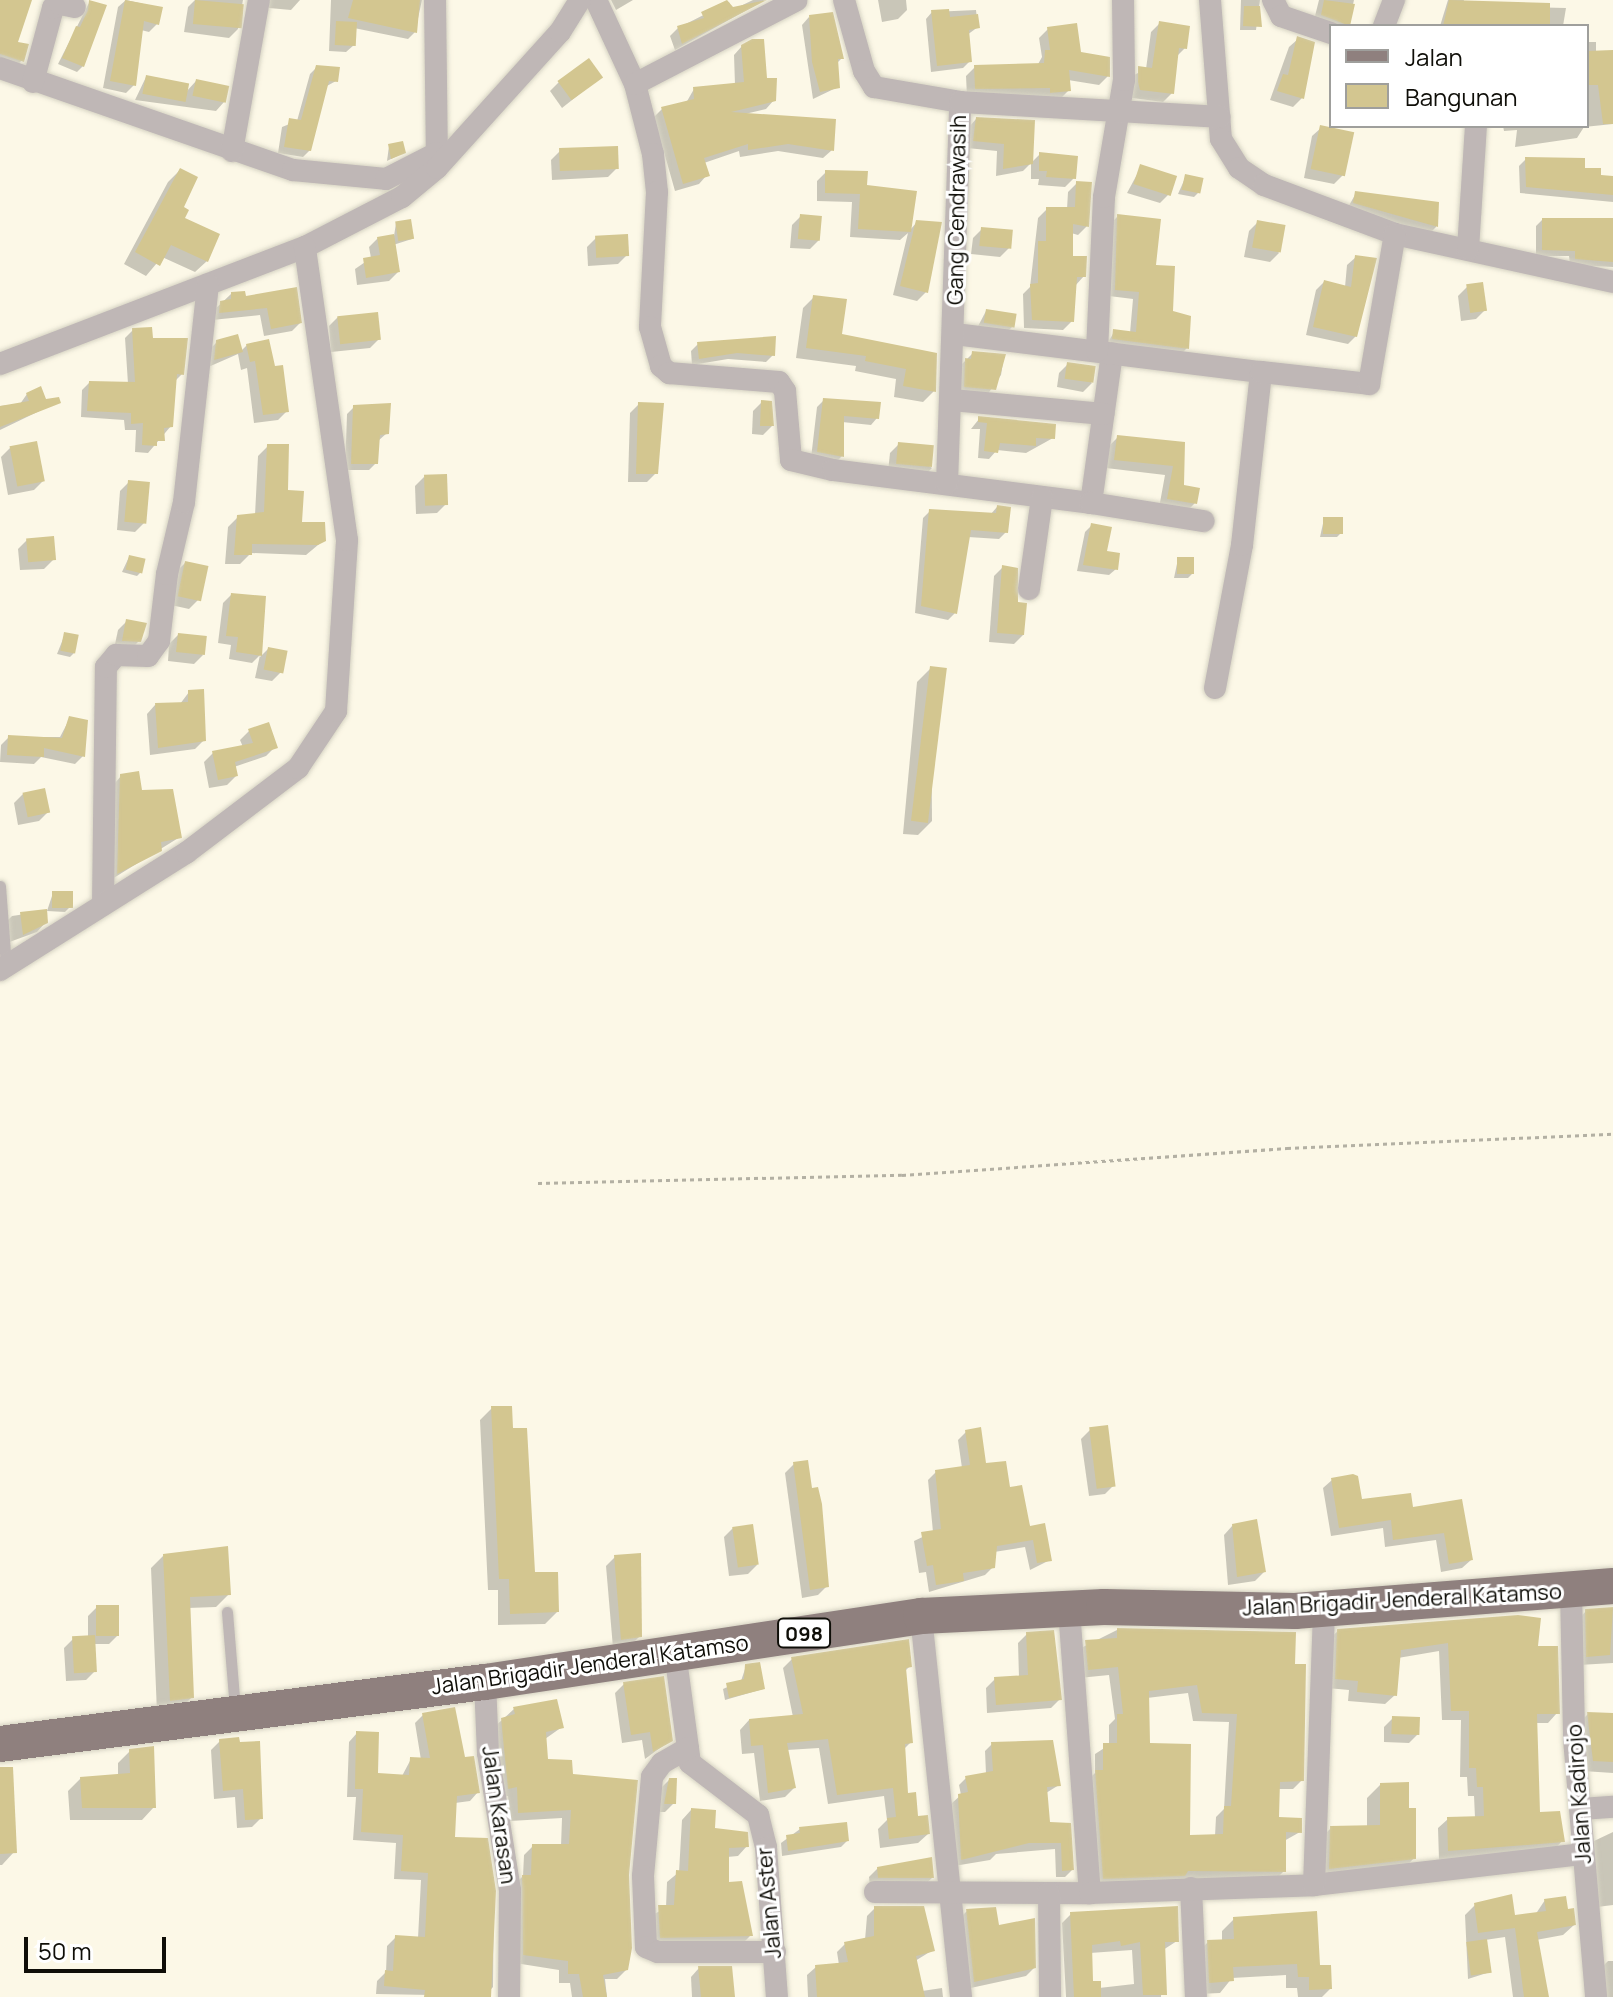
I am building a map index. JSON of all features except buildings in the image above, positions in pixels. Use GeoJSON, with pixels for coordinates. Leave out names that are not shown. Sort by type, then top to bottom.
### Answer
{"type":"FeatureCollection","features":[{"type":"Feature","properties":{"kind":"main road","name":"Jalan Brigadir Jenderal Katamso"},"geometry":{"type":"LineString","coordinates":[[0,1744],[485,1682],[921,1616],[1069,1609],[1324,1609],[1613,1586]]}},
{"type":"Feature","properties":{"kind":"street"},"geometry":{"type":"LineString","coordinates":[[232,151],[259,0]]}},
{"type":"Feature","properties":{"kind":"street"},"geometry":{"type":"LineString","coordinates":[[435,0],[437,160]]}},
{"type":"Feature","properties":{"kind":"street"},"geometry":{"type":"LineString","coordinates":[[0,364],[305,247],[402,197],[560,32],[580,0]]}},
{"type":"Feature","properties":{"kind":"street"},"geometry":{"type":"LineString","coordinates":[[596,0],[635,84],[657,192],[650,327],[662,369],[779,382],[785,391],[787,456],[798,464],[1204,521]]}},
{"type":"Feature","properties":{"kind":"street"},"geometry":{"type":"LineString","coordinates":[[635,84],[797,0]]}},
{"type":"Feature","properties":{"kind":"street"},"geometry":{"type":"LineString","coordinates":[[844,0],[864,71],[874,87],[960,102]]}},
{"type":"Feature","properties":{"kind":"street"},"geometry":{"type":"LineString","coordinates":[[1091,503],[1103,414],[1102,224],[1119,112],[1123,0]]}},
{"type":"Feature","properties":{"kind":"street"},"geometry":{"type":"LineString","coordinates":[[1210,0],[1220,117],[1227,157],[1264,185],[1395,234],[1613,282]]}},
{"type":"Feature","properties":{"kind":"street"},"geometry":{"type":"LineString","coordinates":[[1273,0],[1281,16],[1329,32]]}},
{"type":"Feature","properties":{"kind":"street"},"geometry":{"type":"LineString","coordinates":[[1385,24],[1394,0]]}},
{"type":"Feature","properties":{"kind":"street"},"geometry":{"type":"LineString","coordinates":[[33,82],[53,8],[60,4],[75,7]]}},
{"type":"Feature","properties":{"kind":"street"},"geometry":{"type":"LineString","coordinates":[[0,68],[293,170],[375,180],[394,177],[437,160]]}},
{"type":"Feature","properties":{"kind":"street","name":"Gang Cendrawasih"},"geometry":{"type":"LineString","coordinates":[[947,483],[955,334],[960,102],[1220,117]]}},
{"type":"Feature","properties":{"kind":"street"},"geometry":{"type":"LineString","coordinates":[[1468,249],[1476,128]]}},
{"type":"Feature","properties":{"kind":"street"},"geometry":{"type":"LineString","coordinates":[[955,334],[1369,384],[1395,234]]}},
{"type":"Feature","properties":{"kind":"street"},"geometry":{"type":"LineString","coordinates":[[3,968],[186,853],[298,768],[336,711],[347,540],[305,247]]}},
{"type":"Feature","properties":{"kind":"street"},"geometry":{"type":"LineString","coordinates":[[103,905],[106,667],[116,655],[148,656],[159,641],[167,574],[184,502],[208,284]]}},
{"type":"Feature","properties":{"kind":"street"},"geometry":{"type":"LineString","coordinates":[[1215,688],[1242,545],[1261,372]]}},
{"type":"Feature","properties":{"kind":"street"},"geometry":{"type":"LineString","coordinates":[[952,400],[1103,414]]}},
{"type":"Feature","properties":{"kind":"street"},"geometry":{"type":"LineString","coordinates":[[1029,589],[1042,498]]}},
{"type":"Feature","properties":{"kind":"street","name":"Jalan Kadirojo"},"geometry":{"type":"LineString","coordinates":[[1571,1590],[1583,1854],[1596,1997]]}},
{"type":"Feature","properties":{"kind":"street"},"geometry":{"type":"LineString","coordinates":[[1069,1609],[1090,1893]]}},
{"type":"Feature","properties":{"kind":"street"},"geometry":{"type":"LineString","coordinates":[[1314,1885],[1324,1609]]}},
{"type":"Feature","properties":{"kind":"street"},"geometry":{"type":"LineString","coordinates":[[921,1616],[954,1895],[961,1997]]}},
{"type":"Feature","properties":{"kind":"street","name":"Jalan Aster"},"geometry":{"type":"LineString","coordinates":[[675,1652],[690,1763],[705,1779],[758,1815],[775,1952],[777,1997]]}},
{"type":"Feature","properties":{"kind":"street","name":"Jalan Karasan"},"geometry":{"type":"LineString","coordinates":[[485,1682],[488,1753],[510,1890],[509,1997]]}},
{"type":"Feature","properties":{"kind":"street"},"geometry":{"type":"LineString","coordinates":[[688,1748],[662,1763],[652,1777],[643,1876],[646,1947],[658,1952],[775,1952]]}},
{"type":"Feature","properties":{"kind":"street"},"geometry":{"type":"LineString","coordinates":[[1581,1809],[1613,1807]]}},
{"type":"Feature","properties":{"kind":"street"},"geometry":{"type":"LineString","coordinates":[[875,1892],[954,1895],[1090,1893],[1314,1885],[1583,1854]]}},
{"type":"Feature","properties":{"kind":"street"},"geometry":{"type":"LineString","coordinates":[[1191,1888],[1196,1997]]}},
{"type":"Feature","properties":{"kind":"street"},"geometry":{"type":"LineString","coordinates":[[1049,1893],[1050,1997]]}},
{"type":"Feature","properties":{"kind":"lane"},"geometry":{"type":"LineString","coordinates":[[0,886],[3,968]]}},
{"type":"Feature","properties":{"kind":"lane"},"geometry":{"type":"LineString","coordinates":[[227,1612],[235,1714]]}},
{"type":"Feature","properties":{"kind":"path"},"geometry":{"type":"LineString","coordinates":[[538,1183],[902,1175],[1287,1148],[1613,1134]]}}]}
